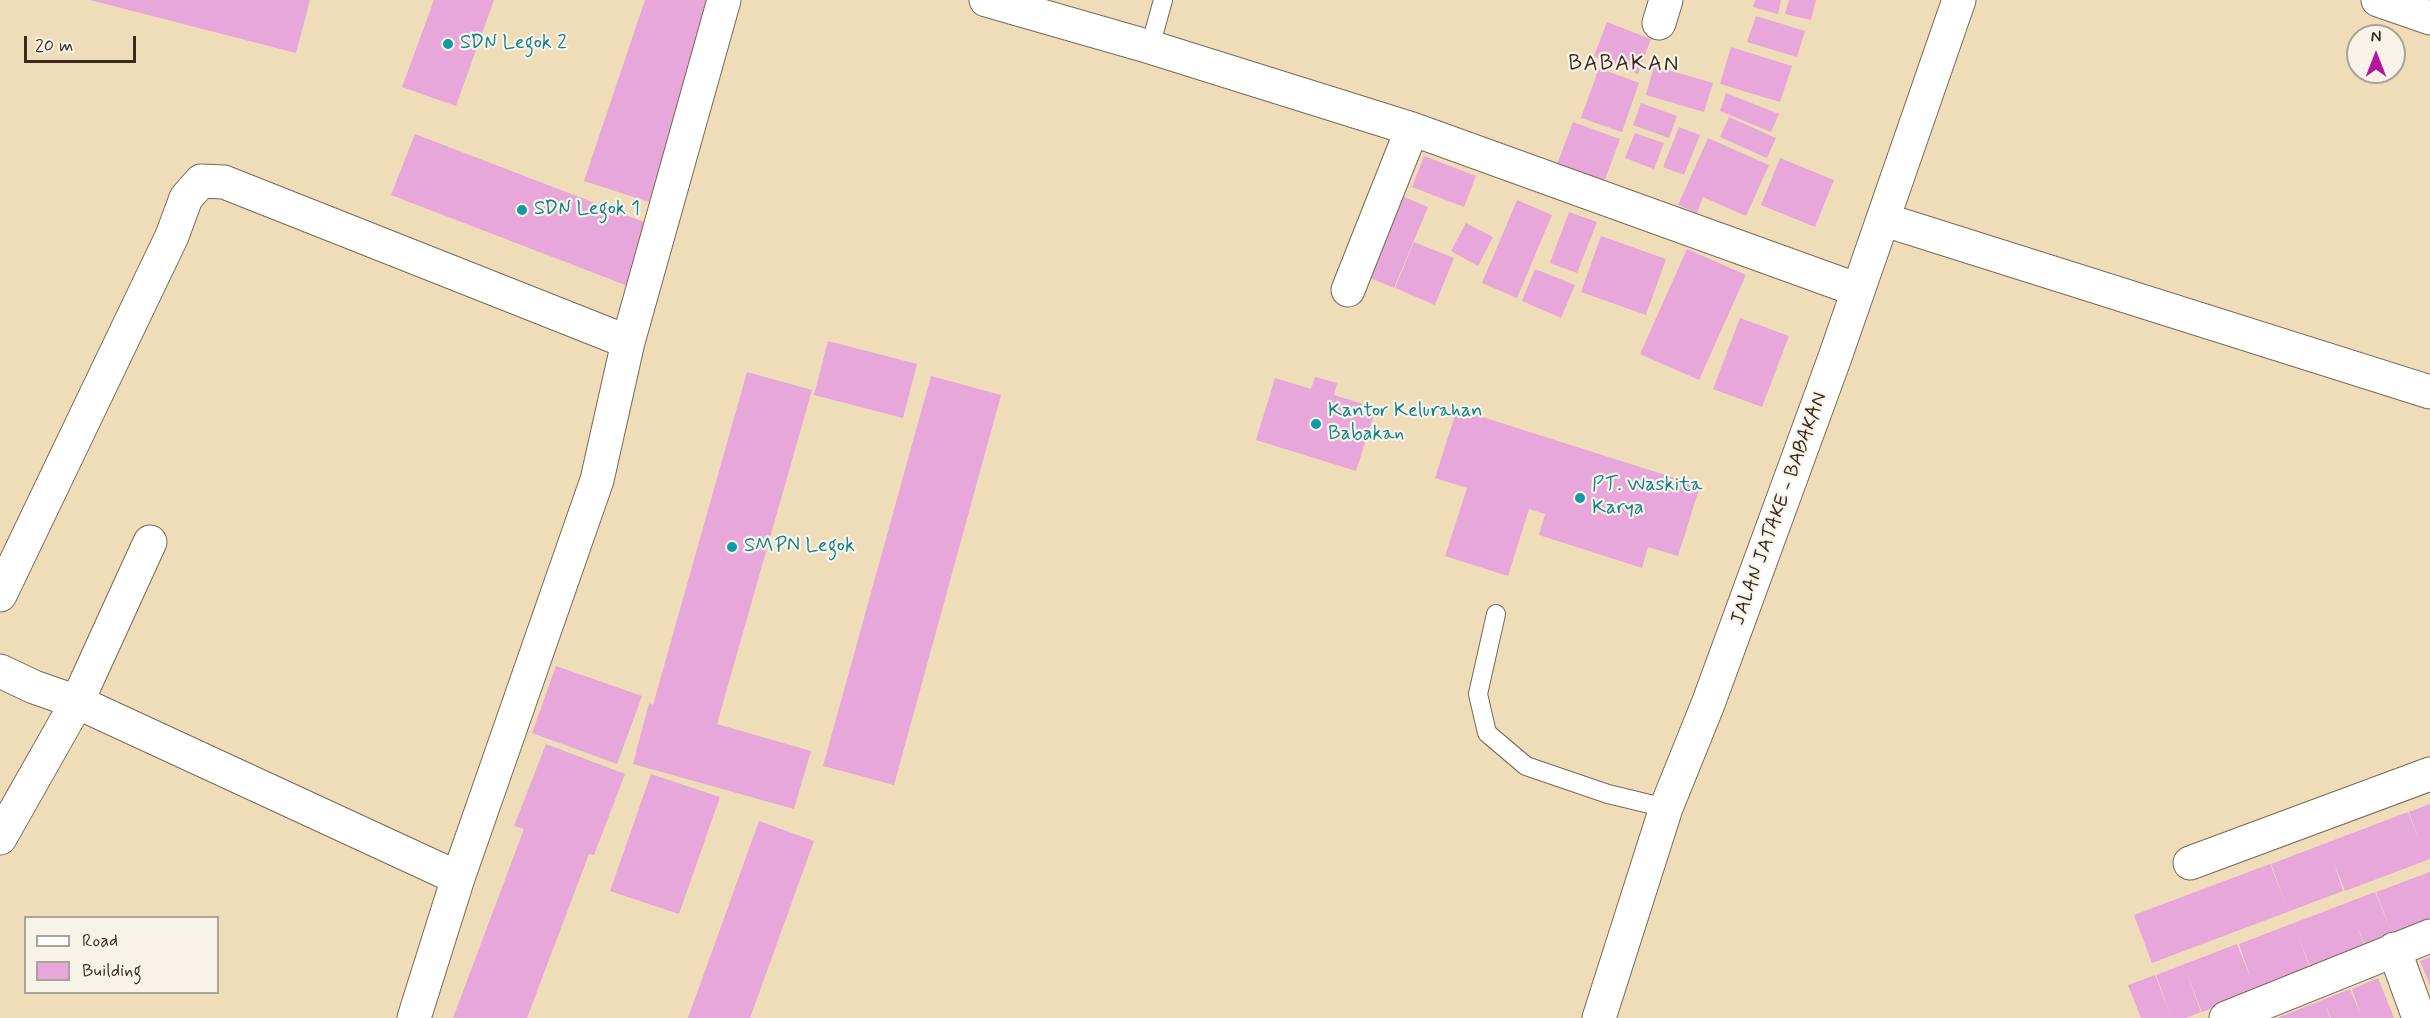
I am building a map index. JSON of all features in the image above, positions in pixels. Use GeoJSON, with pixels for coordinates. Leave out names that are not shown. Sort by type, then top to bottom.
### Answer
{"type":"FeatureCollection","features":[{"type":"Feature","properties":{"kind":"street"},"geometry":{"type":"LineString","coordinates":[[414,1018],[458,878],[597,480],[628,342],[724,0]]}},
{"type":"Feature","properties":{"kind":"street"},"geometry":{"type":"LineString","coordinates":[[986,0],[1150,47],[1412,129],[1858,290]]}},
{"type":"Feature","properties":{"kind":"street","name":"JALAN JATAKE - BABAKAN"},"geometry":{"type":"LineString","coordinates":[[1599,1018],[1666,808],[1712,693],[1885,220],[1959,0]]}},
{"type":"Feature","properties":{"kind":"street"},"geometry":{"type":"LineString","coordinates":[[2378,0],[2430,18]]}},
{"type":"Feature","properties":{"kind":"street"},"geometry":{"type":"LineString","coordinates":[[1348,290],[1412,129]]}},
{"type":"Feature","properties":{"kind":"street"},"geometry":{"type":"LineString","coordinates":[[0,595],[172,236],[186,198],[201,181],[224,182],[628,342]]}},
{"type":"Feature","properties":{"kind":"street"},"geometry":{"type":"LineString","coordinates":[[1885,220],[2430,392]]}},
{"type":"Feature","properties":{"kind":"street"},"geometry":{"type":"LineString","coordinates":[[0,838],[77,702],[150,542]]}},
{"type":"Feature","properties":{"kind":"street"},"geometry":{"type":"LineString","coordinates":[[0,671],[34,687],[77,702],[458,878]]}},
{"type":"Feature","properties":{"kind":"street"},"geometry":{"type":"LineString","coordinates":[[2190,863],[2430,774]]}},
{"type":"Feature","properties":{"kind":"street"},"geometry":{"type":"LineString","coordinates":[[2226,1018],[2430,936]]}},
{"type":"Feature","properties":{"kind":"street"},"geometry":{"type":"LineString","coordinates":[[2394,949],[2419,1018]]}},
{"type":"Feature","properties":{"kind":"lane"},"geometry":{"type":"LineString","coordinates":[[1150,47],[1164,0]]}},
{"type":"Feature","properties":{"kind":"lane"},"geometry":{"type":"LineString","coordinates":[[1496,614],[1478,694],[1487,733],[1526,765],[1608,794],[1666,808]]}},
{"type":"Feature","properties":{"kind":"building"},"geometry":{"type":"Polygon","coordinates":[[[90,0],[310,0],[296,53],[90,0]]]}},
{"type":"Feature","properties":{"kind":"building","name":"SDN Legok 2"},"geometry":{"type":"Polygon","coordinates":[[[434,0],[494,0],[456,106],[402,87],[434,0]]]}},
{"type":"Feature","properties":{"kind":"building","name":"SDN Legok 1"},"geometry":{"type":"Polygon","coordinates":[[[645,0],[717,0],[649,202],[584,181],[645,0]]]}},
{"type":"Feature","properties":{"kind":"building"},"geometry":{"type":"Polygon","coordinates":[[[1755,0],[1781,0],[1778,14],[1753,7],[1755,0]]]}},
{"type":"Feature","properties":{"kind":"building"},"geometry":{"type":"Polygon","coordinates":[[[1789,0],[1816,0],[1811,20],[1785,14],[1789,0]]]}},
{"type":"Feature","properties":{"kind":"building"},"geometry":{"type":"Polygon","coordinates":[[[1756,16],[1805,31],[1797,57],[1747,42],[1756,16]]]}},
{"type":"Feature","properties":{"kind":"building"},"geometry":{"type":"Polygon","coordinates":[[[1607,22],[1651,39],[1638,74],[1594,56],[1607,22]]]}},
{"type":"Feature","properties":{"kind":"building"},"geometry":{"type":"Polygon","coordinates":[[[1731,47],[1792,66],[1780,102],[1720,84],[1731,47]]]}},
{"type":"Feature","properties":{"kind":"building"},"geometry":{"type":"Polygon","coordinates":[[[1654,66],[1713,83],[1704,112],[1646,95],[1654,66]]]}},
{"type":"Feature","properties":{"kind":"building"},"geometry":{"type":"Polygon","coordinates":[[[1599,68],[1639,83],[1622,132],[1581,118],[1599,68]]]}},
{"type":"Feature","properties":{"kind":"building"},"geometry":{"type":"Polygon","coordinates":[[[1726,93],[1779,114],[1771,132],[1720,111],[1726,93]]]}},
{"type":"Feature","properties":{"kind":"building"},"geometry":{"type":"Polygon","coordinates":[[[1641,103],[1677,116],[1669,138],[1633,125],[1641,103]]]}},
{"type":"Feature","properties":{"kind":"building"},"geometry":{"type":"Polygon","coordinates":[[[1729,117],[1776,138],[1767,158],[1720,137],[1729,117]]]}},
{"type":"Feature","properties":{"kind":"building"},"geometry":{"type":"Polygon","coordinates":[[[1573,122],[1620,139],[1603,185],[1556,167],[1573,122]]]}},
{"type":"Feature","properties":{"kind":"building"},"geometry":{"type":"Polygon","coordinates":[[[1679,127],[1700,135],[1684,175],[1663,167],[1679,127]]]}},
{"type":"Feature","properties":{"kind":"building"},"geometry":{"type":"Polygon","coordinates":[[[1635,133],[1664,143],[1654,169],[1625,158],[1635,133]]]}},
{"type":"Feature","properties":{"kind":"building","name":"SDN Legok 1"},"geometry":{"type":"Polygon","coordinates":[[[415,134],[652,225],[628,286],[391,195],[415,134]]]}},
{"type":"Feature","properties":{"kind":"building"},"geometry":{"type":"Polygon","coordinates":[[[1708,138],[1769,165],[1746,216],[1703,197],[1697,213],[1678,205],[1708,138]]]}},
{"type":"Feature","properties":{"kind":"building"},"geometry":{"type":"Polygon","coordinates":[[[1424,156],[1476,176],[1464,207],[1412,187],[1424,156]]]}},
{"type":"Feature","properties":{"kind":"building"},"geometry":{"type":"Polygon","coordinates":[[[1780,158],[1834,180],[1815,227],[1761,205],[1780,158]]]}},
{"type":"Feature","properties":{"kind":"building"},"geometry":{"type":"Polygon","coordinates":[[[1390,191],[1428,207],[1394,288],[1356,272],[1390,191]]]}},
{"type":"Feature","properties":{"kind":"building"},"geometry":{"type":"Polygon","coordinates":[[[1517,200],[1552,215],[1517,298],[1482,283],[1517,200]]]}},
{"type":"Feature","properties":{"kind":"building"},"geometry":{"type":"Polygon","coordinates":[[[1569,212],[1597,222],[1577,273],[1550,263],[1569,212]]]}},
{"type":"Feature","properties":{"kind":"building"},"geometry":{"type":"Polygon","coordinates":[[[1466,223],[1493,237],[1478,266],[1451,251],[1466,223]]]}},
{"type":"Feature","properties":{"kind":"building"},"geometry":{"type":"Polygon","coordinates":[[[1601,236],[1666,259],[1646,315],[1581,292],[1601,236]]]}},
{"type":"Feature","properties":{"kind":"building"},"geometry":{"type":"Polygon","coordinates":[[[1414,242],[1454,258],[1435,305],[1395,288],[1414,242]]]}},
{"type":"Feature","properties":{"kind":"building"},"geometry":{"type":"Polygon","coordinates":[[[1687,249],[1746,275],[1699,380],[1640,354],[1687,249]]]}},
{"type":"Feature","properties":{"kind":"building"},"geometry":{"type":"Polygon","coordinates":[[[1535,269],[1575,285],[1561,318],[1522,301],[1535,269]]]}},
{"type":"Feature","properties":{"kind":"building"},"geometry":{"type":"Polygon","coordinates":[[[1740,318],[1789,336],[1762,407],[1713,389],[1740,318]]]}},
{"type":"Feature","properties":{"kind":"building"},"geometry":{"type":"Polygon","coordinates":[[[828,341],[917,364],[903,418],[814,395],[828,341]]]}},
{"type":"Feature","properties":{"kind":"building","name":"SMPN Legok"},"geometry":{"type":"Polygon","coordinates":[[[747,372],[812,390],[717,724],[811,751],[794,809],[633,764],[649,703],[653,705],[747,372]]]}},
{"type":"Feature","properties":{"kind":"building","name":"SMPN Legok"},"geometry":{"type":"Polygon","coordinates":[[[931,376],[1001,395],[894,785],[823,766],[931,376]]]}},
{"type":"Feature","properties":{"kind":"building","name":"Kantor Kelurahan Babakan"},"geometry":{"type":"Polygon","coordinates":[[[1315,377],[1337,383],[1334,395],[1376,408],[1356,471],[1256,440],[1275,378],[1311,389],[1315,377]]]}},
{"type":"Feature","properties":{"kind":"building","name":"PT. Waskita Karya"},"geometry":{"type":"Polygon","coordinates":[[[1457,409],[1700,486],[1678,556],[1648,547],[1642,568],[1539,535],[1545,514],[1529,509],[1508,576],[1445,556],[1467,488],[1435,478],[1457,409]]]}},
{"type":"Feature","properties":{"kind":"building"},"geometry":{"type":"Polygon","coordinates":[[[556,666],[642,696],[617,764],[532,733],[556,666]]]}},
{"type":"Feature","properties":{"kind":"building"},"geometry":{"type":"Polygon","coordinates":[[[546,744],[625,774],[594,855],[589,854],[527,1018],[453,1018],[524,829],[514,826],[546,744]]]}},
{"type":"Feature","properties":{"kind":"building"},"geometry":{"type":"Polygon","coordinates":[[[651,774],[720,797],[679,914],[610,891],[651,774]]]}},
{"type":"Feature","properties":{"kind":"building"},"geometry":{"type":"Polygon","coordinates":[[[2430,804],[2430,859],[2345,891],[2334,863],[2343,891],[2152,963],[2134,915],[2270,864],[2286,905],[2271,864],[2408,812],[2419,840],[2409,812],[2430,804]]]}},
{"type":"Feature","properties":{"kind":"building"},"geometry":{"type":"Polygon","coordinates":[[[759,821],[814,841],[750,1018],[688,1018],[759,821]]]}},
{"type":"Feature","properties":{"kind":"building"},"geometry":{"type":"Polygon","coordinates":[[[2430,872],[2430,927],[2367,950],[2356,923],[2366,950],[2312,971],[2298,936],[2311,971],[2202,1012],[2186,971],[2201,1012],[2186,1018],[2141,1018],[2128,985],[2155,975],[2171,1016],[2156,975],[2237,944],[2251,979],[2239,944],[2375,892],[2392,933],[2376,892],[2430,872]]]}},
{"type":"Feature","properties":{"kind":"building"},"geometry":{"type":"Polygon","coordinates":[[[2430,957],[2430,985],[2420,961],[2430,957]]]}},
{"type":"Feature","properties":{"kind":"building"},"geometry":{"type":"Polygon","coordinates":[[[2378,978],[2394,1018],[2331,1018],[2326,1006],[2330,1018],[2277,1018],[2350,989],[2361,1016],[2352,989],[2378,978]]]}},
{"type":"Feature","properties":{"kind":"place","name":"SDN Legok 2"},"geometry":{"type":"Point","coordinates":[448,44]}},
{"type":"Feature","properties":{"kind":"place","name":"SDN Legok 1"},"geometry":{"type":"Point","coordinates":[522,210]}},
{"type":"Feature","properties":{"kind":"place","name":"Kantor Kelurahan Babakan"},"geometry":{"type":"Point","coordinates":[1316,424]}},
{"type":"Feature","properties":{"kind":"place","name":"PT. Waskita Karya"},"geometry":{"type":"Point","coordinates":[1580,498]}},
{"type":"Feature","properties":{"kind":"place","name":"SMPN Legok"},"geometry":{"type":"Point","coordinates":[732,547]}},
{"type":"Feature","properties":{"kind":"district","name":"BABAKAN"},"geometry":{"type":"Point","coordinates":[1624,65]}}]}
